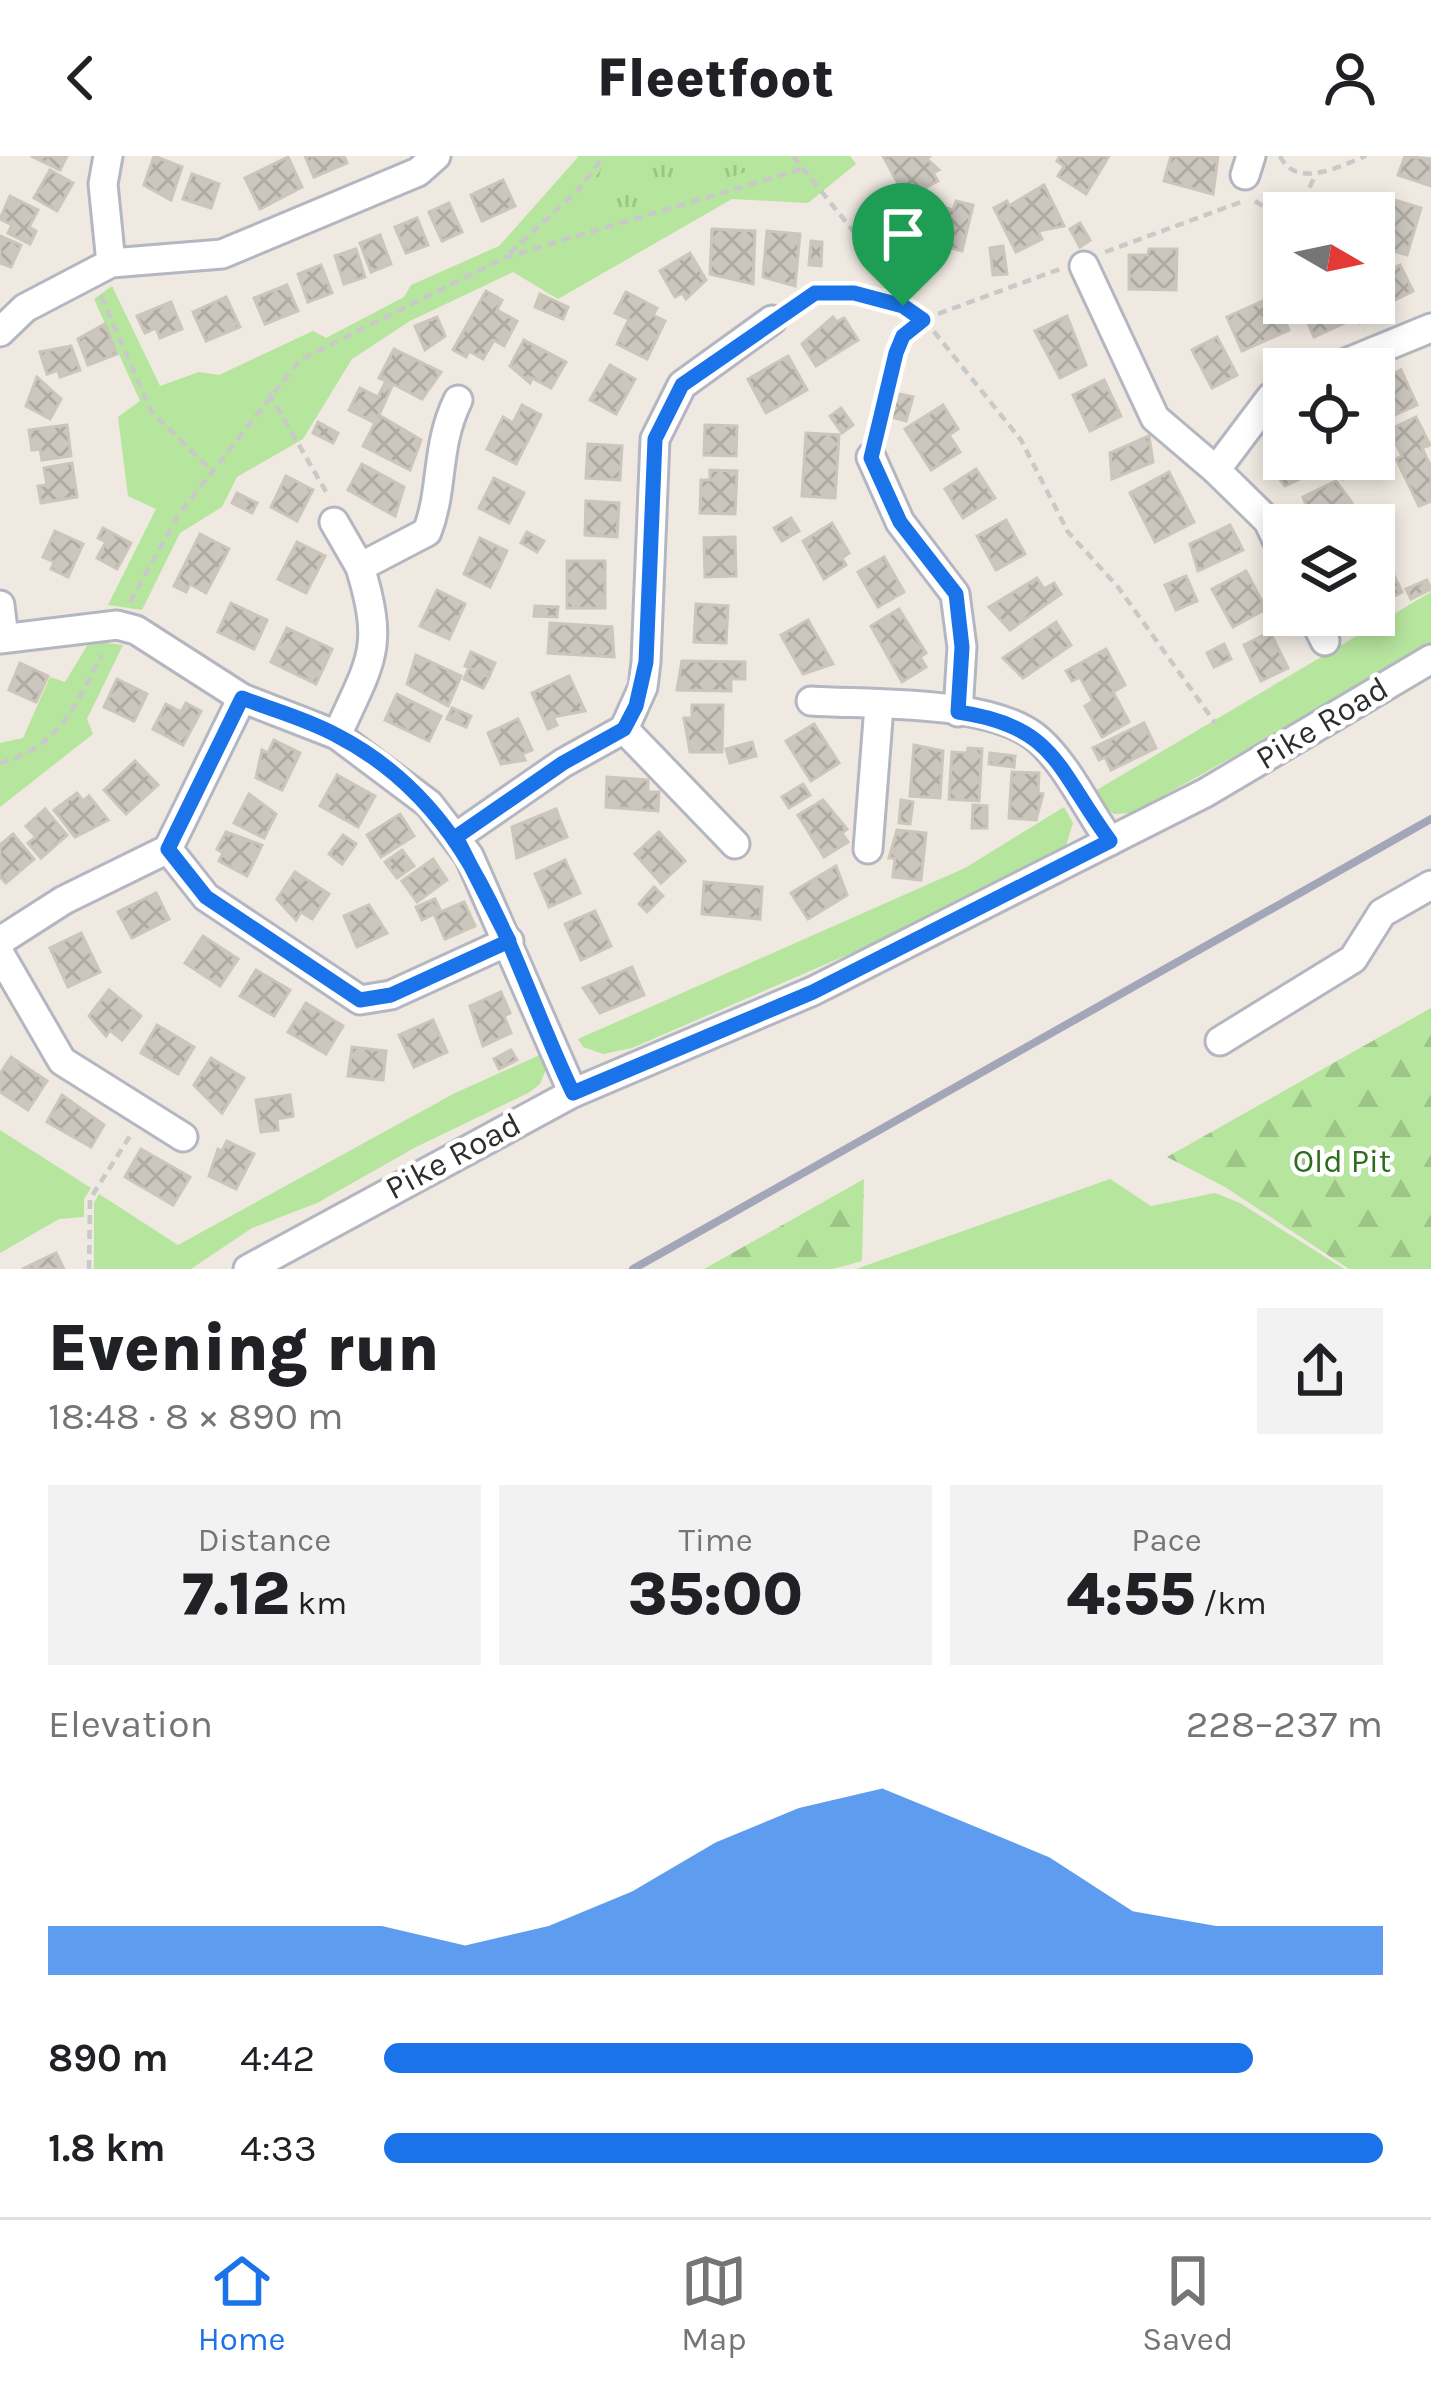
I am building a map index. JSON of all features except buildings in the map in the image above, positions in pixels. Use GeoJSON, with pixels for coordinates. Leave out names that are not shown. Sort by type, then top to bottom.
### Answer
{"type":"FeatureCollection","features":[{"type":"Feature","properties":{"kind":"street"},"geometry":{"type":"LineString","coordinates":[[101,269],[108,156]]}},
{"type":"Feature","properties":{"kind":"street"},"geometry":{"type":"LineString","coordinates":[[0,332],[25,308],[101,269],[222,254],[418,172],[436,156]]}},
{"type":"Feature","properties":{"kind":"street"},"geometry":{"type":"LineString","coordinates":[[1083,263],[1155,418],[1263,515]]}},
{"type":"Feature","properties":{"kind":"street"},"geometry":{"type":"LineString","coordinates":[[456,837],[563,763],[624,729],[643,687],[646,662],[655,439],[682,385],[772,320]]}},
{"type":"Feature","properties":{"kind":"street"},"geometry":{"type":"LineString","coordinates":[[1373,348],[1431,328]]}},
{"type":"Feature","properties":{"kind":"street"},"geometry":{"type":"LineString","coordinates":[[360,567],[427,532],[435,512],[437,457],[458,400]]}},
{"type":"Feature","properties":{"kind":"street"},"geometry":{"type":"LineString","coordinates":[[1216,470],[1263,407]]}},
{"type":"Feature","properties":{"kind":"street"},"geometry":{"type":"LineString","coordinates":[[871,458],[900,522],[956,594],[962,647],[958,712]]}},
{"type":"Feature","properties":{"kind":"street"},"geometry":{"type":"LineString","coordinates":[[334,523],[360,567],[376,621],[375,650],[337,735]]}},
{"type":"Feature","properties":{"kind":"street"},"geometry":{"type":"LineString","coordinates":[[0,605],[2,639],[117,625],[166,646],[242,698],[337,735],[429,804],[456,837],[509,941],[573,1093]]}},
{"type":"Feature","properties":{"kind":"street"},"geometry":{"type":"LineString","coordinates":[[1322,636],[1324,641]]}},
{"type":"Feature","properties":{"kind":"street","name":"Pike Road"},"geometry":{"type":"LineString","coordinates":[[248,1269],[573,1093],[813,992],[1205,793],[1431,658]]}},
{"type":"Feature","properties":{"kind":"street"},"geometry":{"type":"LineString","coordinates":[[0,941],[64,900],[168,849],[242,698]]}},
{"type":"Feature","properties":{"kind":"street"},"geometry":{"type":"LineString","coordinates":[[811,700],[958,712],[1015,724],[1042,742],[1110,841]]}},
{"type":"Feature","properties":{"kind":"street"},"geometry":{"type":"LineString","coordinates":[[868,849],[879,706]]}},
{"type":"Feature","properties":{"kind":"street"},"geometry":{"type":"LineString","coordinates":[[624,729],[735,844]]}},
{"type":"Feature","properties":{"kind":"street"},"geometry":{"type":"LineString","coordinates":[[168,849],[206,897],[360,1000],[391,995],[509,941]]}},
{"type":"Feature","properties":{"kind":"street"},"geometry":{"type":"LineString","coordinates":[[1220,1041],[1353,959],[1382,913],[1431,885]]}},
{"type":"Feature","properties":{"kind":"street"},"geometry":{"type":"LineString","coordinates":[[0,954],[62,1061],[183,1137]]}},
{"type":"Feature","properties":{"kind":"path"},"geometry":{"type":"LineString","coordinates":[[506,257],[579,189],[604,156]]}},
{"type":"Feature","properties":{"kind":"path"},"geometry":{"type":"LineString","coordinates":[[793,156],[1021,440],[1068,532],[1118,587],[1216,724]]}},
{"type":"Feature","properties":{"kind":"path"},"geometry":{"type":"LineString","coordinates":[[1280,156],[1292,170],[1315,176],[1366,156]]}},
{"type":"Feature","properties":{"kind":"path"},"geometry":{"type":"LineString","coordinates":[[0,763],[36,753],[56,732],[178,514],[269,393],[300,360],[506,257],[802,169]]}},
{"type":"Feature","properties":{"kind":"path"},"geometry":{"type":"LineString","coordinates":[[871,458],[896,353],[903,336],[923,320],[1083,263],[1249,176]]}},
{"type":"Feature","properties":{"kind":"path"},"geometry":{"type":"LineString","coordinates":[[1308,192],[1315,176]]}},
{"type":"Feature","properties":{"kind":"path"},"geometry":{"type":"LineString","coordinates":[[101,269],[151,411],[212,470]]}},
{"type":"Feature","properties":{"kind":"path"},"geometry":{"type":"LineString","coordinates":[[772,320],[815,293],[837,291],[886,299],[923,320]]}},
{"type":"Feature","properties":{"kind":"path"},"geometry":{"type":"LineString","coordinates":[[1361,324],[1373,348]]}},
{"type":"Feature","properties":{"kind":"path"},"geometry":{"type":"LineString","coordinates":[[269,393],[339,515],[334,523]]}},
{"type":"Feature","properties":{"kind":"path"},"geometry":{"type":"LineString","coordinates":[[89,1269],[90,1199],[145,1113]]}},
{"type":"Feature","properties":{"kind":"green space"},"geometry":{"type":"Polygon","coordinates":[[[579,156],[850,156],[856,164],[808,203],[732,199],[558,299],[513,272],[410,321],[352,359],[303,439],[237,477],[222,507],[180,533],[142,610],[108,605],[156,509],[128,496],[118,417],[140,401],[94,299],[112,286],[160,386],[199,372],[219,375],[313,331],[326,338],[404,297],[411,285],[499,246],[579,156]]]}},
{"type":"Feature","properties":{"kind":"green space"},"geometry":{"type":"Polygon","coordinates":[[[610,156],[783,156],[785,159],[556,235],[610,156]]]}},
{"type":"Feature","properties":{"kind":"green space"},"geometry":{"type":"Polygon","coordinates":[[[1431,592],[1431,647],[1132,813],[1114,814],[1097,802],[1095,791],[1357,636],[1395,636],[1395,613],[1431,592]]]}},
{"type":"Feature","properties":{"kind":"green space"},"geometry":{"type":"Polygon","coordinates":[[[90,641],[123,645],[87,719],[93,734],[0,807],[0,743],[23,738],[50,677],[65,682],[90,641]]]}},
{"type":"Feature","properties":{"kind":"green space"},"geometry":{"type":"Polygon","coordinates":[[[1064,807],[1073,823],[1065,849],[928,920],[632,1048],[603,1054],[583,1047],[578,1039],[965,868],[1064,807]]]}},
{"type":"Feature","properties":{"kind":"green space","name":"Old Pit"},"geometry":{"type":"Polygon","coordinates":[[[1431,1008],[1431,1269],[1349,1269],[1225,1187],[1167,1157],[1431,1008]]]}},
{"type":"Feature","properties":{"kind":"green space"},"geometry":{"type":"Polygon","coordinates":[[[544,1053],[549,1062],[540,1084],[528,1093],[416,1147],[317,1203],[252,1228],[191,1269],[94,1269],[94,1203],[99,1194],[178,1245],[455,1093],[544,1053]]]}},
{"type":"Feature","properties":{"kind":"green space"},"geometry":{"type":"Polygon","coordinates":[[[0,1130],[91,1188],[84,1199],[84,1217],[59,1219],[0,1253],[0,1130]]]}},
{"type":"Feature","properties":{"kind":"green space"},"geometry":{"type":"Polygon","coordinates":[[[864,1179],[862,1261],[833,1269],[704,1269],[864,1179]]]}},
{"type":"Feature","properties":{"kind":"green space"},"geometry":{"type":"Polygon","coordinates":[[[1110,1179],[1151,1206],[1215,1193],[1240,1203],[1344,1269],[856,1269],[1110,1179]]]}},
{"type":"Feature","properties":{"kind":"railway"},"geometry":{"type":"LineString","coordinates":[[633,1269],[1431,819]]}},
{"type":"Feature","properties":{"kind":"route"},"geometry":{"type":"LineString","coordinates":[[903,306],[854,293],[815,293],[682,385],[655,439],[646,662],[636,706],[624,729],[563,763],[456,837],[509,941],[391,995],[360,1000],[206,897],[168,849],[242,698],[337,735],[429,804],[456,837],[469,856],[509,941],[573,1093],[813,992],[1110,841],[1042,742],[996,717],[958,712],[962,647],[956,594],[900,522],[871,458],[896,353],[903,336],[923,320],[903,306]]}}]}
